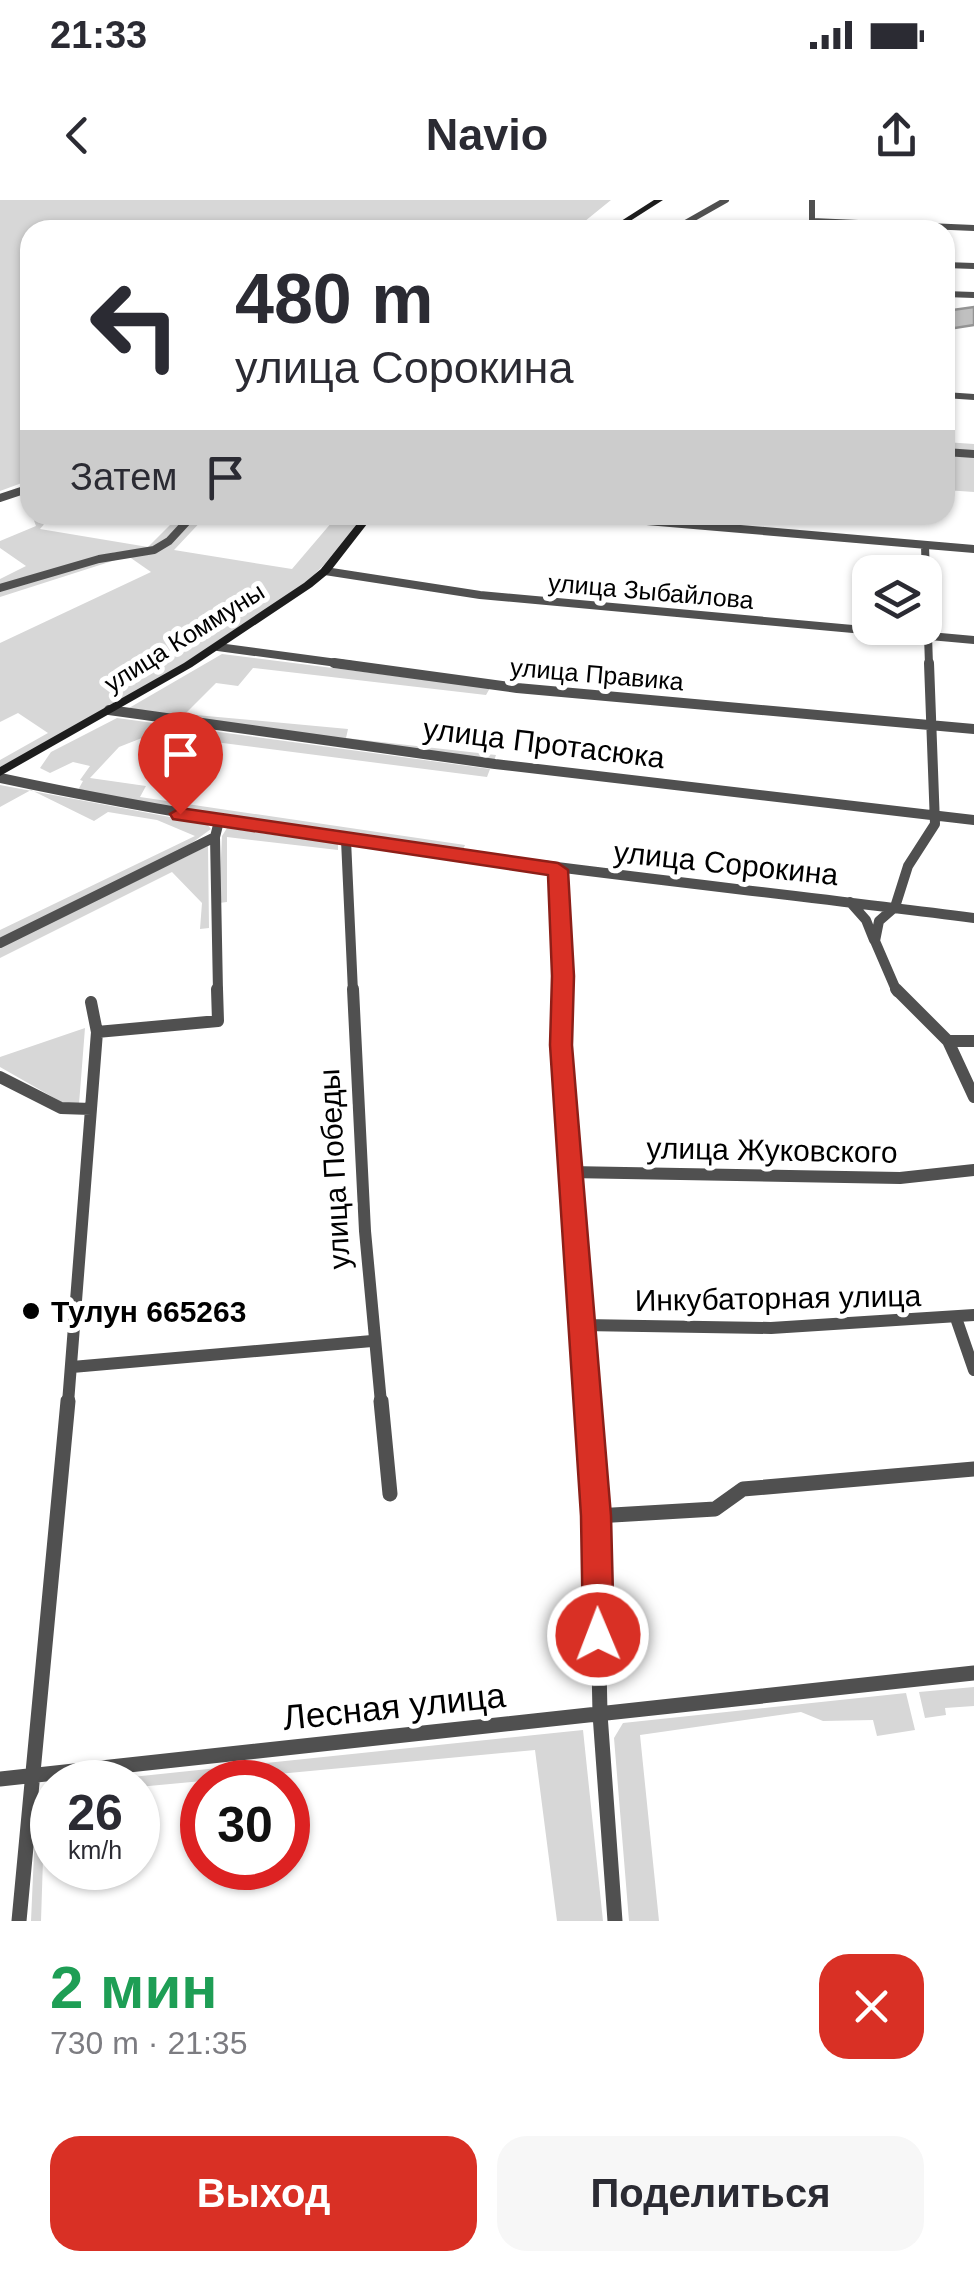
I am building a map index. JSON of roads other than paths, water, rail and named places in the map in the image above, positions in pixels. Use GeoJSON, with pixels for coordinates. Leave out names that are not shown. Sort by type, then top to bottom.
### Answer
{"type":"FeatureCollection","features":[{"type":"Feature","properties":{"kind":"street"},"geometry":{"type":"LineString","coordinates":[[626,220],[658,200]]}},
{"type":"Feature","properties":{"kind":"street"},"geometry":{"type":"LineString","coordinates":[[691,220],[726,200]]}},
{"type":"Feature","properties":{"kind":"street"},"geometry":{"type":"LineString","coordinates":[[0,588],[99,558],[154,550],[184,525]]}},
{"type":"Feature","properties":{"kind":"street","name":"улица Коммуны"},"geometry":{"type":"LineString","coordinates":[[0,775],[218,647],[325,571],[362,525]]}},
{"type":"Feature","properties":{"kind":"street"},"geometry":{"type":"LineString","coordinates":[[689,525],[974,549]]}},
{"type":"Feature","properties":{"kind":"street"},"geometry":{"type":"LineString","coordinates":[[925,546],[925,555]]}},
{"type":"Feature","properties":{"kind":"street","name":"улица Зыбайлова"},"geometry":{"type":"LineString","coordinates":[[325,571],[480,595],[852,629]]}},
{"type":"Feature","properties":{"kind":"street","name":"улица Зыбайлова"},"geometry":{"type":"LineString","coordinates":[[942,637],[974,640]]}},
{"type":"Feature","properties":{"kind":"street"},"geometry":{"type":"LineString","coordinates":[[875,941],[879,922],[895,907],[908,866],[934,829],[928,645]]}},
{"type":"Feature","properties":{"kind":"street","name":"улица Правика"},"geometry":{"type":"LineString","coordinates":[[218,647],[517,688],[974,729]]}},
{"type":"Feature","properties":{"kind":"street","name":"улица Протасюка"},"geometry":{"type":"LineString","coordinates":[[108,710],[496,764],[974,820]]}},
{"type":"Feature","properties":{"kind":"street","name":"улица Сорокина"},"geometry":{"type":"LineString","coordinates":[[0,775],[102,802],[346,840],[558,870],[974,918]]}},
{"type":"Feature","properties":{"kind":"street"},"geometry":{"type":"LineString","coordinates":[[97,1032],[218,1021],[215,837],[219,820]]}},
{"type":"Feature","properties":{"kind":"street"},"geometry":{"type":"LineString","coordinates":[[0,942],[215,837]]}},
{"type":"Feature","properties":{"kind":"street","name":"улица Победы"},"geometry":{"type":"LineString","coordinates":[[346,840],[372,1341],[390,1494]]}},
{"type":"Feature","properties":{"kind":"street"},"geometry":{"type":"LineString","coordinates":[[558,870],[563,976],[561,1045],[596,1516],[600,1714],[615,1921]]}},
{"type":"Feature","properties":{"kind":"street"},"geometry":{"type":"LineString","coordinates":[[850,902],[866,920],[898,996],[948,1041],[974,1097]]}},
{"type":"Feature","properties":{"kind":"street"},"geometry":{"type":"LineString","coordinates":[[35,1760],[61,1452],[72,1367],[97,1032],[91,1002]]}},
{"type":"Feature","properties":{"kind":"street"},"geometry":{"type":"LineString","coordinates":[[948,1041],[974,1041]]}},
{"type":"Feature","properties":{"kind":"street"},"geometry":{"type":"LineString","coordinates":[[0,1077],[61,1108],[91,1110]]}},
{"type":"Feature","properties":{"kind":"street","name":"улица Жуковского"},"geometry":{"type":"LineString","coordinates":[[569,1172],[900,1178],[974,1170]]}},
{"type":"Feature","properties":{"kind":"street","name":"Инкубаторная улица"},"geometry":{"type":"LineString","coordinates":[[584,1325],[771,1328],[974,1316]]}},
{"type":"Feature","properties":{"kind":"street"},"geometry":{"type":"LineString","coordinates":[[956,1318],[974,1370]]}},
{"type":"Feature","properties":{"kind":"street"},"geometry":{"type":"LineString","coordinates":[[72,1367],[372,1341]]}},
{"type":"Feature","properties":{"kind":"street"},"geometry":{"type":"LineString","coordinates":[[596,1516],[715,1508],[744,1489],[974,1469]]}},
{"type":"Feature","properties":{"kind":"street","name":"Лесная улица"},"geometry":{"type":"LineString","coordinates":[[160,1762],[974,1673]]}},
{"type":"Feature","properties":{"kind":"street","name":"Лесная улица"},"geometry":{"type":"LineString","coordinates":[[0,1780],[30,1776]]}},
{"type":"Feature","properties":{"kind":"street"},"geometry":{"type":"LineString","coordinates":[[19,1921],[30,1815]]}},
{"type":"Feature","properties":{"kind":"place","name":"Тулун 665263"},"geometry":{"type":"Point","coordinates":[31,1311]}}]}
